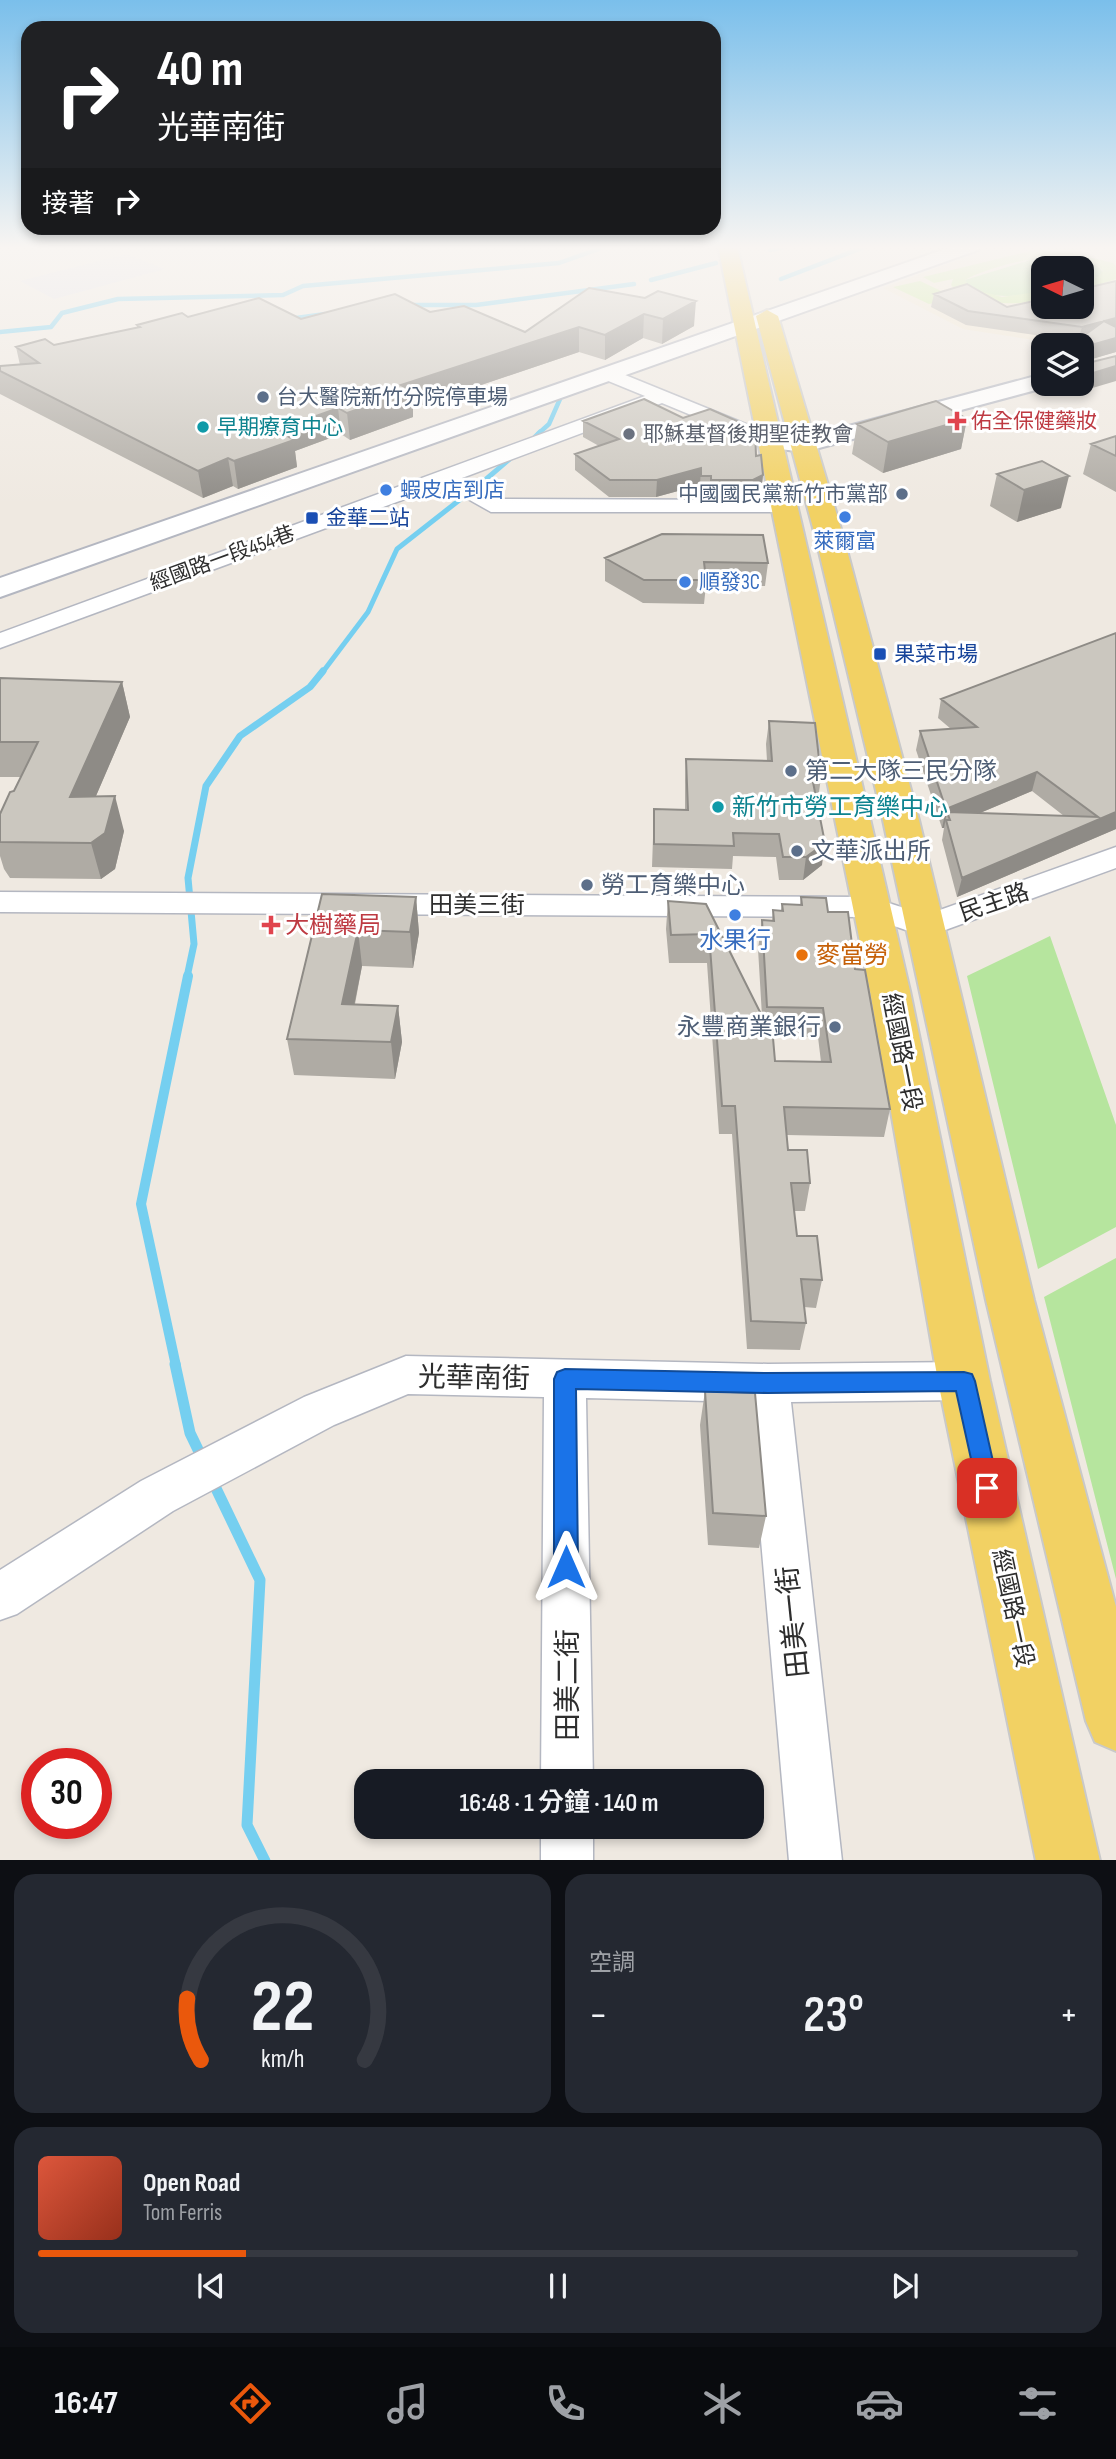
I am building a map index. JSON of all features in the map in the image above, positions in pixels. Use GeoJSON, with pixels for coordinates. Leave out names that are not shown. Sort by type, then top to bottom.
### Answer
{"type":"FeatureCollection","features":[{"type":"Feature","properties":{"kind":"main road","name":"經國路一段"},"geometry":{"type":"LineString","coordinates":[[745,333],[773,442],[890,991],[964,1381],[1068,1860]]}},
{"type":"Feature","properties":{"kind":"main road","name":"經國路一段"},"geometry":{"type":"LineString","coordinates":[[771,333],[804,444],[926,926],[1010,1300],[1116,1721]]}},
{"type":"Feature","properties":{"kind":"street"},"geometry":{"type":"LineString","coordinates":[[0,588],[727,333]]}},
{"type":"Feature","properties":{"kind":"street"},"geometry":{"type":"LineString","coordinates":[[608,374],[773,442],[804,444],[1031,384]]}},
{"type":"Feature","properties":{"kind":"street","name":"經國路一段454巷"},"geometry":{"type":"LineString","coordinates":[[0,641],[661,397]]}},
{"type":"Feature","properties":{"kind":"street"},"geometry":{"type":"LineString","coordinates":[[444,476],[491,505],[785,507]]}},
{"type":"Feature","properties":{"kind":"street","name":"民主路"},"geometry":{"type":"LineString","coordinates":[[870,907],[926,926],[1116,857]]}},
{"type":"Feature","properties":{"kind":"street","name":"田美三街"},"geometry":{"type":"LineString","coordinates":[[0,902],[870,907]]}},
{"type":"Feature","properties":{"kind":"street","name":"光華南街"},"geometry":{"type":"LineString","coordinates":[[0,1597],[157,1496],[319,1411],[406,1375],[768,1383],[964,1381]]}},
{"type":"Feature","properties":{"kind":"street","name":"田美二街"},"geometry":{"type":"LineString","coordinates":[[565,1379],[567,1769]]}},
{"type":"Feature","properties":{"kind":"street","name":"田美一街"},"geometry":{"type":"LineString","coordinates":[[768,1383],[816,1860]]}},
{"type":"Feature","properties":{"kind":"street"},"geometry":{"type":"LineString","coordinates":[[567,1839],[568,1860]]}},
{"type":"Feature","properties":{"kind":"shaded area"},"geometry":{"type":"Polygon","coordinates":[[[987,333],[1116,333],[1116,342],[1094,343],[1094,333],[1031,333],[1031,340],[987,333]]]}},
{"type":"Feature","properties":{"kind":"green space"},"geometry":{"type":"Polygon","coordinates":[[[1050,936],[1116,1125],[1116,1227],[1038,1269],[967,976],[1050,936]]]}},
{"type":"Feature","properties":{"kind":"green space"},"geometry":{"type":"Polygon","coordinates":[[[1116,1258],[1116,1579],[1044,1297],[1116,1258]]]}},
{"type":"Feature","properties":{"kind":"building"},"geometry":{"type":"Polygon","coordinates":[[[112,333],[561,333],[401,385],[412,391],[347,413],[338,408],[277,430],[294,440],[234,461],[228,458],[198,471],[0,371],[0,366],[39,363],[16,347],[45,339],[54,345],[112,333]]]}},
{"type":"Feature","properties":{"kind":"building"},"geometry":{"type":"Polygon","coordinates":[[[1088,333],[1116,333],[1116,338],[1094,344],[1094,333],[1088,333]]]}},
{"type":"Feature","properties":{"kind":"building"},"geometry":{"type":"Polygon","coordinates":[[[1116,356],[1116,366],[1094,373],[1094,362],[1116,356]]]}},
{"type":"Feature","properties":{"kind":"building"},"geometry":{"type":"Polygon","coordinates":[[[644,399],[683,418],[710,409],[755,429],[756,456],[761,455],[763,475],[753,480],[711,480],[711,476],[701,476],[701,468],[657,480],[610,480],[575,454],[619,439],[583,421],[644,399]]]}},
{"type":"Feature","properties":{"kind":"building"},"geometry":{"type":"Polygon","coordinates":[[[936,401],[967,419],[888,442],[857,424],[936,401]]]}},
{"type":"Feature","properties":{"kind":"building"},"geometry":{"type":"Polygon","coordinates":[[[1116,436],[1116,456],[1091,444],[1116,436]]]}},
{"type":"Feature","properties":{"kind":"building"},"geometry":{"type":"Polygon","coordinates":[[[1042,461],[1069,476],[1024,490],[997,474],[1042,461]]]}},
{"type":"Feature","properties":{"kind":"building"},"geometry":{"type":"Polygon","coordinates":[[[662,534],[763,535],[768,563],[704,562],[706,580],[644,580],[605,558],[662,534]]]}},
{"type":"Feature","properties":{"kind":"building"},"geometry":{"type":"Polygon","coordinates":[[[1116,633],[1116,812],[962,878],[946,820],[950,820],[947,812],[1098,817],[1037,772],[946,809],[920,731],[977,727],[941,699],[1116,633]]]}},
{"type":"Feature","properties":{"kind":"building"},"geometry":{"type":"Polygon","coordinates":[[[0,678],[122,682],[70,797],[115,796],[105,833],[91,843],[0,842],[0,814],[38,742],[0,742],[0,678]]]}},
{"type":"Feature","properties":{"kind":"building"},"geometry":{"type":"Polygon","coordinates":[[[769,721],[815,723],[821,777],[812,777],[825,843],[806,857],[783,857],[779,834],[733,833],[734,846],[654,844],[654,809],[688,810],[686,759],[772,761],[769,721]]]}},
{"type":"Feature","properties":{"kind":"building"},"geometry":{"type":"Polygon","coordinates":[[[322,894],[416,897],[410,932],[358,930],[342,1004],[398,1006],[391,1042],[287,1039],[322,894]]]}},
{"type":"Feature","properties":{"kind":"building"},"geometry":{"type":"Polygon","coordinates":[[[801,897],[826,898],[828,912],[848,912],[855,969],[865,970],[890,1109],[784,1107],[788,1150],[807,1150],[810,1183],[791,1183],[797,1236],[817,1236],[822,1280],[801,1279],[806,1323],[751,1321],[735,1106],[722,1106],[709,934],[671,935],[668,901],[706,904],[773,1038],[775,1061],[831,1062],[823,1008],[767,1007],[762,920],[774,921],[773,910],[783,911],[782,904],[802,905],[801,897]]]}},
{"type":"Feature","properties":{"kind":"building"},"geometry":{"type":"Polygon","coordinates":[[[705,1391],[755,1393],[766,1516],[713,1513],[705,1391]]]}},
{"type":"Feature","properties":{"kind":"waterway"},"geometry":{"type":"LineString","coordinates":[[538,434],[549,424],[560,399]]}},
{"type":"Feature","properties":{"kind":"waterway"},"geometry":{"type":"LineString","coordinates":[[535,437],[538,434]]}},
{"type":"Feature","properties":{"kind":"waterway"},"geometry":{"type":"LineString","coordinates":[[478,486],[512,457]]}},
{"type":"Feature","properties":{"kind":"waterway"},"geometry":{"type":"LineString","coordinates":[[322,673],[368,612],[397,549],[462,498]]}},
{"type":"Feature","properties":{"kind":"waterway"},"geometry":{"type":"LineString","coordinates":[[187,977],[194,944],[188,878],[206,786],[240,736],[310,687],[323,671]]}},
{"type":"Feature","properties":{"kind":"waterway"},"geometry":{"type":"LineString","coordinates":[[176,1366],[141,1204],[188,976]]}},
{"type":"Feature","properties":{"kind":"waterway"},"geometry":{"type":"LineString","coordinates":[[175,1364],[190,1433],[203,1460]]}},
{"type":"Feature","properties":{"kind":"waterway"},"geometry":{"type":"LineString","coordinates":[[211,1478],[260,1580],[247,1825],[264,1860]]}},
{"type":"Feature","properties":{"kind":"place","name":"台大醫院新竹分院停車場"},"geometry":{"type":"Point","coordinates":[263,397]}},
{"type":"Feature","properties":{"kind":"place","name":"佑全保健藥妝"},"geometry":{"type":"Point","coordinates":[957,421]}},
{"type":"Feature","properties":{"kind":"place","name":"早期療育中心"},"geometry":{"type":"Point","coordinates":[203,427]}},
{"type":"Feature","properties":{"kind":"place","name":"耶穌基督後期聖徒教會"},"geometry":{"type":"Point","coordinates":[629,434]}},
{"type":"Feature","properties":{"kind":"place","name":"蝦皮店到店"},"geometry":{"type":"Point","coordinates":[386,490]}},
{"type":"Feature","properties":{"kind":"place","name":"中國國民黨新竹市黨部"},"geometry":{"type":"Point","coordinates":[902,494]}},
{"type":"Feature","properties":{"kind":"place","name":"萊爾富"},"geometry":{"type":"Point","coordinates":[845,517]}},
{"type":"Feature","properties":{"kind":"place","name":"金華二站"},"geometry":{"type":"Point","coordinates":[312,518]}},
{"type":"Feature","properties":{"kind":"place","name":"順發3C"},"geometry":{"type":"Point","coordinates":[685,582]}},
{"type":"Feature","properties":{"kind":"place","name":"果菜市場"},"geometry":{"type":"Point","coordinates":[880,654]}},
{"type":"Feature","properties":{"kind":"place","name":"第二大隊三民分隊"},"geometry":{"type":"Point","coordinates":[791,771]}},
{"type":"Feature","properties":{"kind":"place","name":"新竹市勞工育樂中心"},"geometry":{"type":"Point","coordinates":[718,807]}},
{"type":"Feature","properties":{"kind":"place","name":"文華派出所"},"geometry":{"type":"Point","coordinates":[797,851]}},
{"type":"Feature","properties":{"kind":"place","name":"勞工育樂中心"},"geometry":{"type":"Point","coordinates":[587,885]}},
{"type":"Feature","properties":{"kind":"place","name":"水果行"},"geometry":{"type":"Point","coordinates":[735,915]}},
{"type":"Feature","properties":{"kind":"place","name":"大樹藥局"},"geometry":{"type":"Point","coordinates":[271,925]}},
{"type":"Feature","properties":{"kind":"place","name":"麥當勞"},"geometry":{"type":"Point","coordinates":[802,955]}},
{"type":"Feature","properties":{"kind":"place","name":"永豐商業銀行"},"geometry":{"type":"Point","coordinates":[835,1027]}},
{"type":"Feature","properties":{"kind":"route"},"geometry":{"type":"LineString","coordinates":[[566,1567],[565,1379],[768,1383],[964,1381],[987,1488]]}}]}
